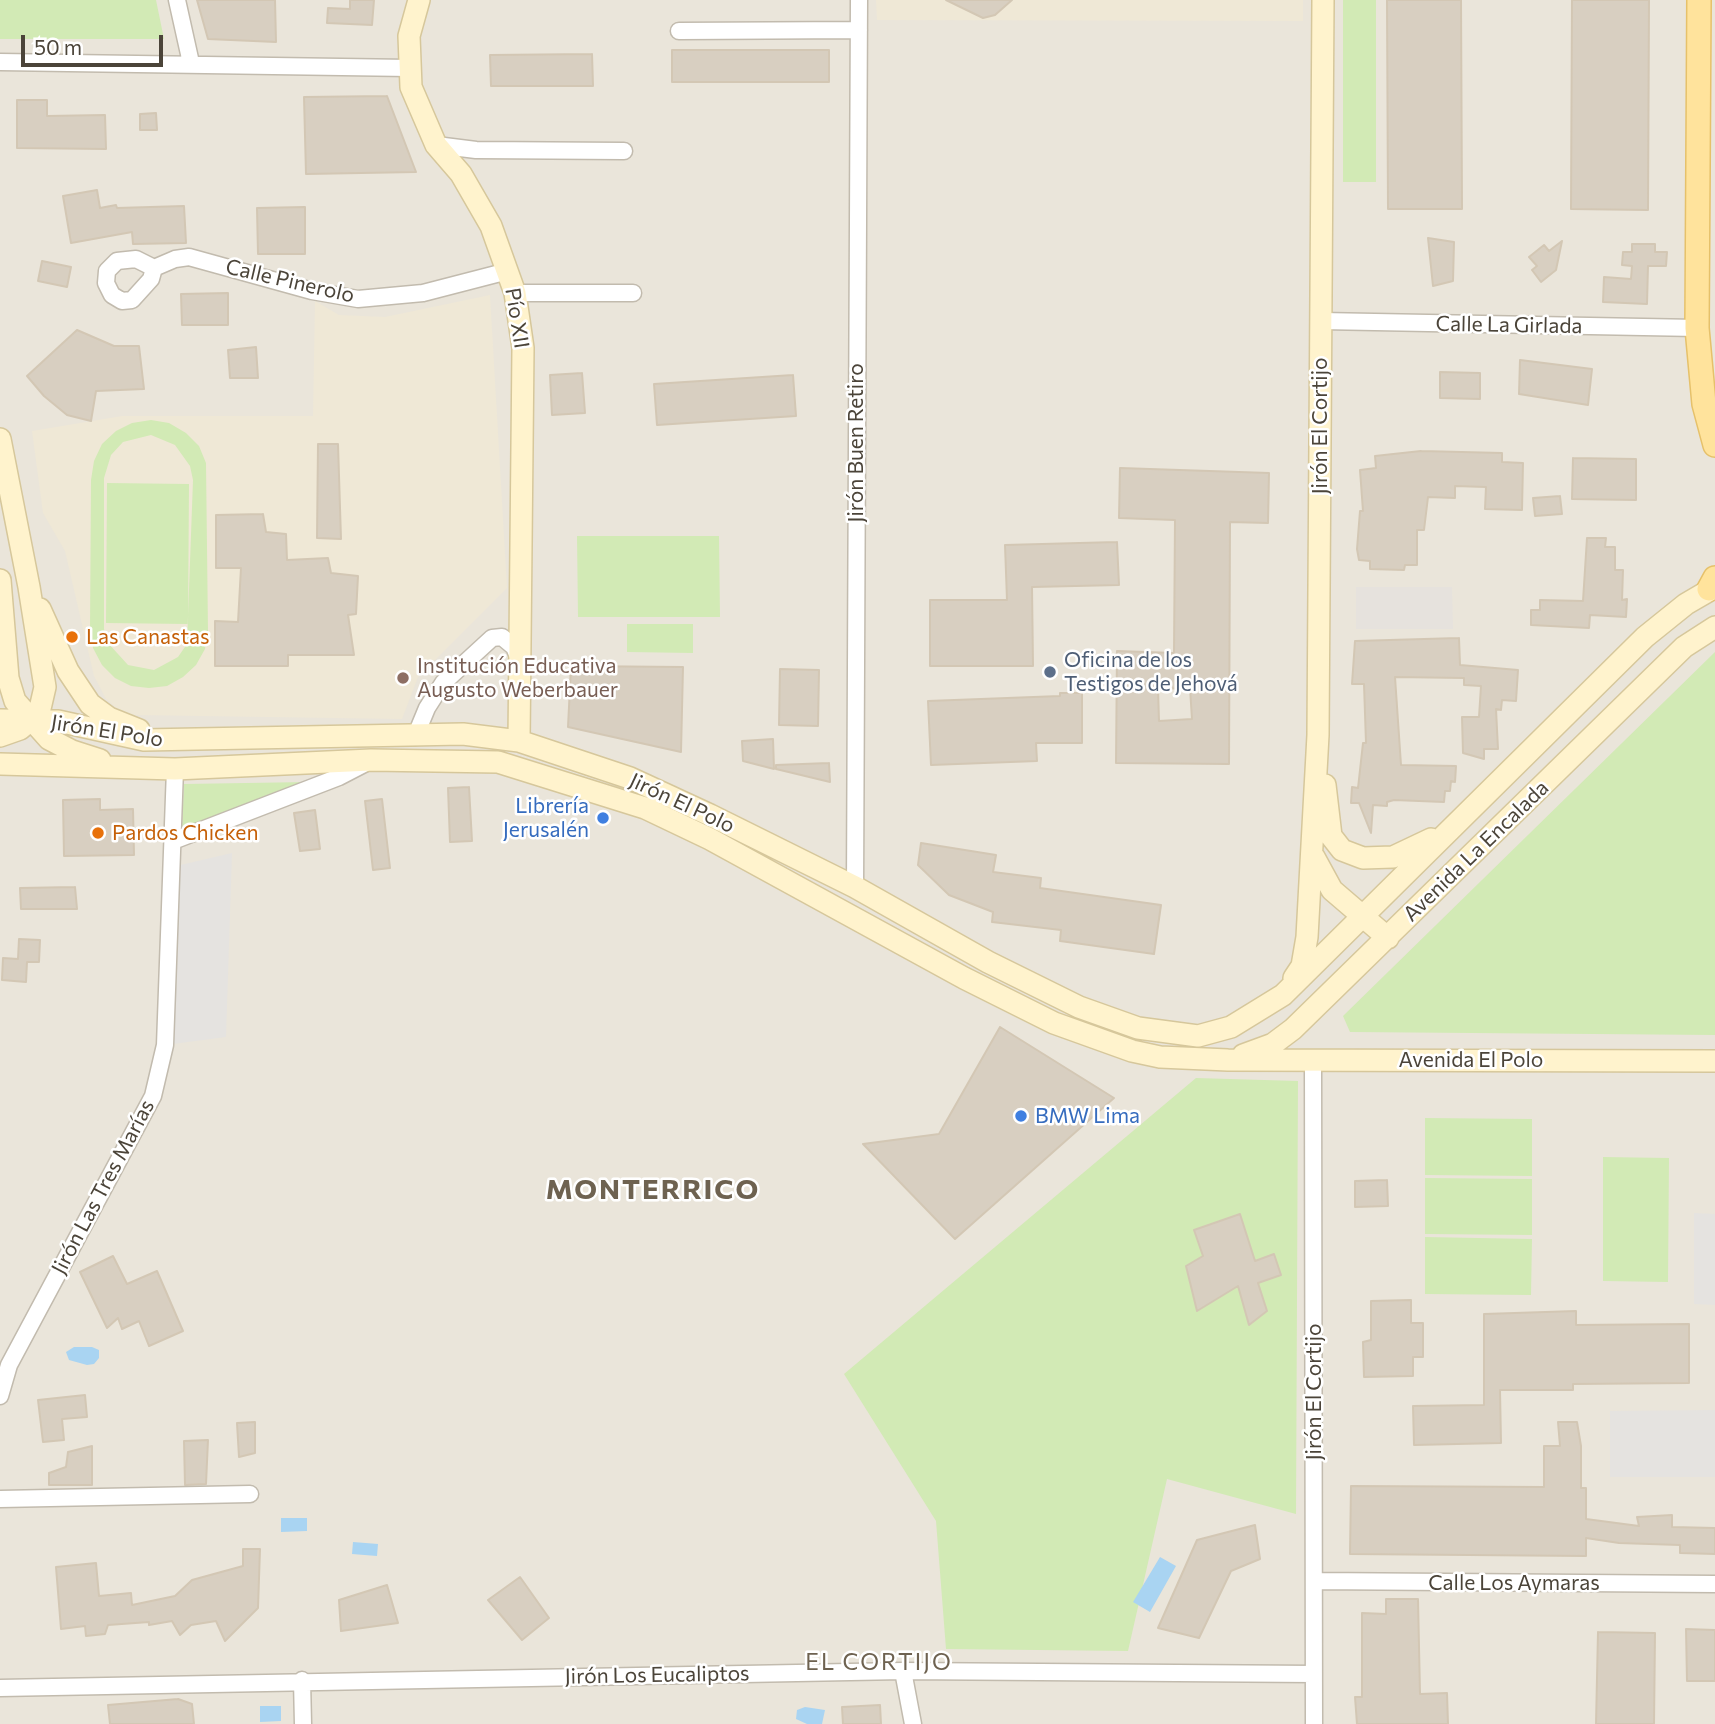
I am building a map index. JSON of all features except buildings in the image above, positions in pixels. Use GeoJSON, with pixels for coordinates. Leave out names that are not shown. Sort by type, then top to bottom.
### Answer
{"type":"FeatureCollection","features":[{"type":"Feature","properties":{"kind":"main road","name":"Pío XII"},"geometry":{"type":"LineString","coordinates":[[419,0],[409,36],[411,87],[421,117],[436,145],[473,192],[508,271],[515,293],[523,348],[519,741]]}},
{"type":"Feature","properties":{"kind":"main road","name":"Jirón El Cortijo"},"geometry":{"type":"LineString","coordinates":[[1283,995],[1301,966],[1305,952],[1318,735],[1323,0]]}},
{"type":"Feature","properties":{"kind":"main road"},"geometry":{"type":"LineString","coordinates":[[1699,0],[1697,328],[1704,404],[1715,445]]}},
{"type":"Feature","properties":{"kind":"main road"},"geometry":{"type":"LineString","coordinates":[[0,439],[29,587],[45,687],[43,705],[31,720],[20,729],[0,736]]}},
{"type":"Feature","properties":{"kind":"main road","name":"Avenida La Encalada"},"geometry":{"type":"LineString","coordinates":[[1283,995],[1455,824],[1512,772],[1645,637],[1713,585]]}},
{"type":"Feature","properties":{"kind":"main road"},"geometry":{"type":"LineString","coordinates":[[29,587],[81,693],[109,719],[139,730],[235,740]]}},
{"type":"Feature","properties":{"kind":"main road"},"geometry":{"type":"LineString","coordinates":[[2,588],[8,678],[15,701],[31,720],[60,746],[124,767]]}},
{"type":"Feature","properties":{"kind":"main road"},"geometry":{"type":"LineString","coordinates":[[0,623],[2,588]]}},
{"type":"Feature","properties":{"kind":"main road","name":"Avenida La Encalada"},"geometry":{"type":"LineString","coordinates":[[1228,1060],[1273,1044],[1301,1021],[1685,647],[1715,627]]}},
{"type":"Feature","properties":{"kind":"main road","name":"Jirón El Polo"},"geometry":{"type":"LineString","coordinates":[[0,720],[76,724],[108,734],[144,740],[476,734],[519,741],[630,778],[855,887],[988,962],[1079,1007],[1138,1028],[1198,1036],[1231,1027],[1283,995]]}},
{"type":"Feature","properties":{"kind":"main road"},"geometry":{"type":"LineString","coordinates":[[1318,735],[1331,836],[1342,850],[1363,858],[1393,857],[1416,848],[1455,824]]}},
{"type":"Feature","properties":{"kind":"main road","name":"Jirón El Polo"},"geometry":{"type":"LineString","coordinates":[[0,764],[175,769],[371,760],[498,762],[634,804],[710,839],[964,978],[1054,1023],[1132,1051],[1181,1059],[1228,1060]]}},
{"type":"Feature","properties":{"kind":"main road"},"geometry":{"type":"LineString","coordinates":[[1312,852],[1332,890],[1388,938]]}},
{"type":"Feature","properties":{"kind":"main road"},"geometry":{"type":"LineString","coordinates":[[1301,1021],[1340,970],[1340,961],[1336,957],[1321,959]]}},
{"type":"Feature","properties":{"kind":"main road","name":"Avenida El Polo"},"geometry":{"type":"LineString","coordinates":[[1228,1060],[1715,1061]]}},
{"type":"Feature","properties":{"kind":"street"},"geometry":{"type":"LineString","coordinates":[[177,0],[191,63]]}},
{"type":"Feature","properties":{"kind":"street","name":"Jirón Buen Retiro"},"geometry":{"type":"LineString","coordinates":[[855,887],[859,0]]}},
{"type":"Feature","properties":{"kind":"street"},"geometry":{"type":"LineString","coordinates":[[680,31],[859,30]]}},
{"type":"Feature","properties":{"kind":"street"},"geometry":{"type":"LineString","coordinates":[[0,62],[410,68]]}},
{"type":"Feature","properties":{"kind":"street"},"geometry":{"type":"LineString","coordinates":[[436,145],[475,150],[624,151]]}},
{"type":"Feature","properties":{"kind":"street","name":"Calle Pinerolo"},"geometry":{"type":"LineString","coordinates":[[154,268],[189,257],[312,291],[370,299],[423,293],[508,271]]}},
{"type":"Feature","properties":{"kind":"street"},"geometry":{"type":"LineString","coordinates":[[515,293],[633,293]]}},
{"type":"Feature","properties":{"kind":"street","name":"Calle La Girlada"},"geometry":{"type":"LineString","coordinates":[[1321,321],[1697,328]]}},
{"type":"Feature","properties":{"kind":"street"},"geometry":{"type":"LineString","coordinates":[[415,737],[427,708],[443,683],[492,638],[502,637],[514,647],[521,663]]}},
{"type":"Feature","properties":{"kind":"street"},"geometry":{"type":"LineString","coordinates":[[173,841],[338,777],[371,760]]}},
{"type":"Feature","properties":{"kind":"street","name":"Jirón Las Tres Marías"},"geometry":{"type":"LineString","coordinates":[[0,1396],[9,1365],[153,1096],[165,1045],[175,769]]}},
{"type":"Feature","properties":{"kind":"street","name":"Jirón El Cortijo"},"geometry":{"type":"LineString","coordinates":[[1313,1060],[1314,1724]]}},
{"type":"Feature","properties":{"kind":"street"},"geometry":{"type":"LineString","coordinates":[[0,1499],[250,1494]]}},
{"type":"Feature","properties":{"kind":"street","name":"Calle Los Aymaras"},"geometry":{"type":"LineString","coordinates":[[1314,1581],[1715,1584]]}},
{"type":"Feature","properties":{"kind":"street"},"geometry":{"type":"LineString","coordinates":[[904,1671],[913,1724]]}},
{"type":"Feature","properties":{"kind":"street","name":"Jirón Los Eucaliptos"},"geometry":{"type":"LineString","coordinates":[[0,1688],[302,1680],[904,1671],[1314,1674]]}},
{"type":"Feature","properties":{"kind":"street"},"geometry":{"type":"LineString","coordinates":[[302,1680],[303,1724]]}},
{"type":"Feature","properties":{"kind":"shaded area"},"geometry":{"type":"Polygon","coordinates":[[[0,0],[1715,0],[1715,1724],[0,1724],[0,0]]]}},
{"type":"Feature","properties":{"kind":"shaded area"},"geometry":{"type":"Polygon","coordinates":[[[876,0],[1303,0],[1303,21],[877,20],[876,0]]]}},
{"type":"Feature","properties":{"kind":"shaded area"},"geometry":{"type":"Polygon","coordinates":[[[490,295],[507,588],[418,677],[402,719],[133,715],[117,709],[106,699],[94,676],[65,551],[43,513],[32,431],[122,416],[313,416],[315,301],[339,315],[385,317],[490,295]]]}},
{"type":"Feature","properties":{"kind":"shaded area"},"geometry":{"type":"Polygon","coordinates":[[[1356,587],[1452,587],[1453,629],[1356,629],[1356,587]]]}},
{"type":"Feature","properties":{"kind":"shaded area"},"geometry":{"type":"Polygon","coordinates":[[[232,853],[226,1037],[165,1045],[172,867],[232,853]]]}},
{"type":"Feature","properties":{"kind":"shaded area"},"geometry":{"type":"Polygon","coordinates":[[[1694,1213],[1715,1214],[1715,1305],[1694,1304],[1694,1213]]]}},
{"type":"Feature","properties":{"kind":"shaded area"},"geometry":{"type":"Polygon","coordinates":[[[1715,1410],[1715,1477],[1610,1477],[1610,1411],[1715,1410]]]}},
{"type":"Feature","properties":{"kind":"green space"},"geometry":{"type":"Polygon","coordinates":[[[0,0],[156,0],[164,39],[0,39],[0,0]]]}},
{"type":"Feature","properties":{"kind":"green space"},"geometry":{"type":"Polygon","coordinates":[[[1343,0],[1376,0],[1376,182],[1343,182],[1343,0]]]}},
{"type":"Feature","properties":{"kind":"green space"},"geometry":{"type":"Polygon","coordinates":[[[151,420],[169,423],[186,433],[199,446],[206,463],[208,631],[205,649],[196,665],[183,677],[167,686],[149,688],[131,686],[115,678],[102,665],[93,648],[90,630],[91,480],[94,461],[102,444],[116,431],[132,423],[151,420]],[[151,435],[123,442],[111,455],[104,478],[104,629],[108,643],[128,665],[154,670],[178,657],[187,644],[193,480],[190,466],[175,445],[151,435]]]}},
{"type":"Feature","properties":{"kind":"green space"},"geometry":{"type":"Polygon","coordinates":[[[107,483],[189,484],[188,624],[106,623],[107,483]]]}},
{"type":"Feature","properties":{"kind":"green space"},"geometry":{"type":"Polygon","coordinates":[[[577,536],[719,536],[720,617],[578,617],[577,536]]]}},
{"type":"Feature","properties":{"kind":"green space"},"geometry":{"type":"Polygon","coordinates":[[[627,624],[693,624],[693,653],[627,652],[627,624]]]}},
{"type":"Feature","properties":{"kind":"green space"},"geometry":{"type":"Polygon","coordinates":[[[1715,652],[1715,1035],[1350,1032],[1343,1016],[1715,652]]]}},
{"type":"Feature","properties":{"kind":"green space"},"geometry":{"type":"Polygon","coordinates":[[[308,782],[182,830],[184,784],[308,782]]]}},
{"type":"Feature","properties":{"kind":"green space"},"geometry":{"type":"Polygon","coordinates":[[[1196,1078],[1298,1081],[1296,1514],[1167,1479],[1128,1651],[946,1649],[936,1521],[844,1374],[1196,1078]]]}},
{"type":"Feature","properties":{"kind":"green space"},"geometry":{"type":"Polygon","coordinates":[[[1425,1118],[1532,1119],[1532,1176],[1425,1175],[1425,1118]]]}},
{"type":"Feature","properties":{"kind":"green space"},"geometry":{"type":"Polygon","coordinates":[[[1603,1157],[1669,1158],[1668,1282],[1603,1281],[1603,1157]]]}},
{"type":"Feature","properties":{"kind":"green space"},"geometry":{"type":"Polygon","coordinates":[[[1425,1178],[1532,1179],[1532,1235],[1425,1234],[1425,1178]]]}},
{"type":"Feature","properties":{"kind":"green space"},"geometry":{"type":"Polygon","coordinates":[[[1425,1237],[1532,1239],[1531,1295],[1425,1294],[1425,1237]]]}},
{"type":"Feature","properties":{"kind":"water"},"geometry":{"type":"Polygon","coordinates":[[[74,1347],[92,1347],[99,1350],[99,1358],[94,1364],[87,1365],[69,1360],[66,1352],[74,1347]]]}},
{"type":"Feature","properties":{"kind":"water"},"geometry":{"type":"Polygon","coordinates":[[[281,1518],[307,1518],[307,1531],[281,1532],[281,1518]]]}},
{"type":"Feature","properties":{"kind":"water"},"geometry":{"type":"Polygon","coordinates":[[[353,1542],[378,1544],[377,1556],[352,1554],[353,1542]]]}},
{"type":"Feature","properties":{"kind":"water"},"geometry":{"type":"Polygon","coordinates":[[[1160,1557],[1176,1566],[1150,1612],[1133,1602],[1160,1557]]]}},
{"type":"Feature","properties":{"kind":"water"},"geometry":{"type":"Polygon","coordinates":[[[260,1706],[281,1706],[281,1721],[260,1722],[260,1706]]]}},
{"type":"Feature","properties":{"kind":"water"},"geometry":{"type":"Polygon","coordinates":[[[805,1707],[825,1710],[822,1724],[807,1724],[796,1719],[797,1710],[805,1707]]]}},
{"type":"Feature","properties":{"kind":"place","name":"Las Canastas"},"geometry":{"type":"Point","coordinates":[72,637]}},
{"type":"Feature","properties":{"kind":"place","name":"Oficina de los Testigos de Jehová"},"geometry":{"type":"Point","coordinates":[1050,672]}},
{"type":"Feature","properties":{"kind":"place","name":"Institución Educativa Augusto Weberbauer"},"geometry":{"type":"Point","coordinates":[403,678]}},
{"type":"Feature","properties":{"kind":"place","name":"Librería Jerusalén"},"geometry":{"type":"Point","coordinates":[603,818]}},
{"type":"Feature","properties":{"kind":"place","name":"Pardos Chicken"},"geometry":{"type":"Point","coordinates":[98,833]}},
{"type":"Feature","properties":{"kind":"place","name":"BMW Lima"},"geometry":{"type":"Point","coordinates":[1021,1116]}},
{"type":"Feature","properties":{"kind":"district","name":"MONTERRICO"},"geometry":{"type":"Point","coordinates":[653,1190]}},
{"type":"Feature","properties":{"kind":"district","name":"EL CORTIJO"},"geometry":{"type":"Point","coordinates":[879,1662]}}]}
